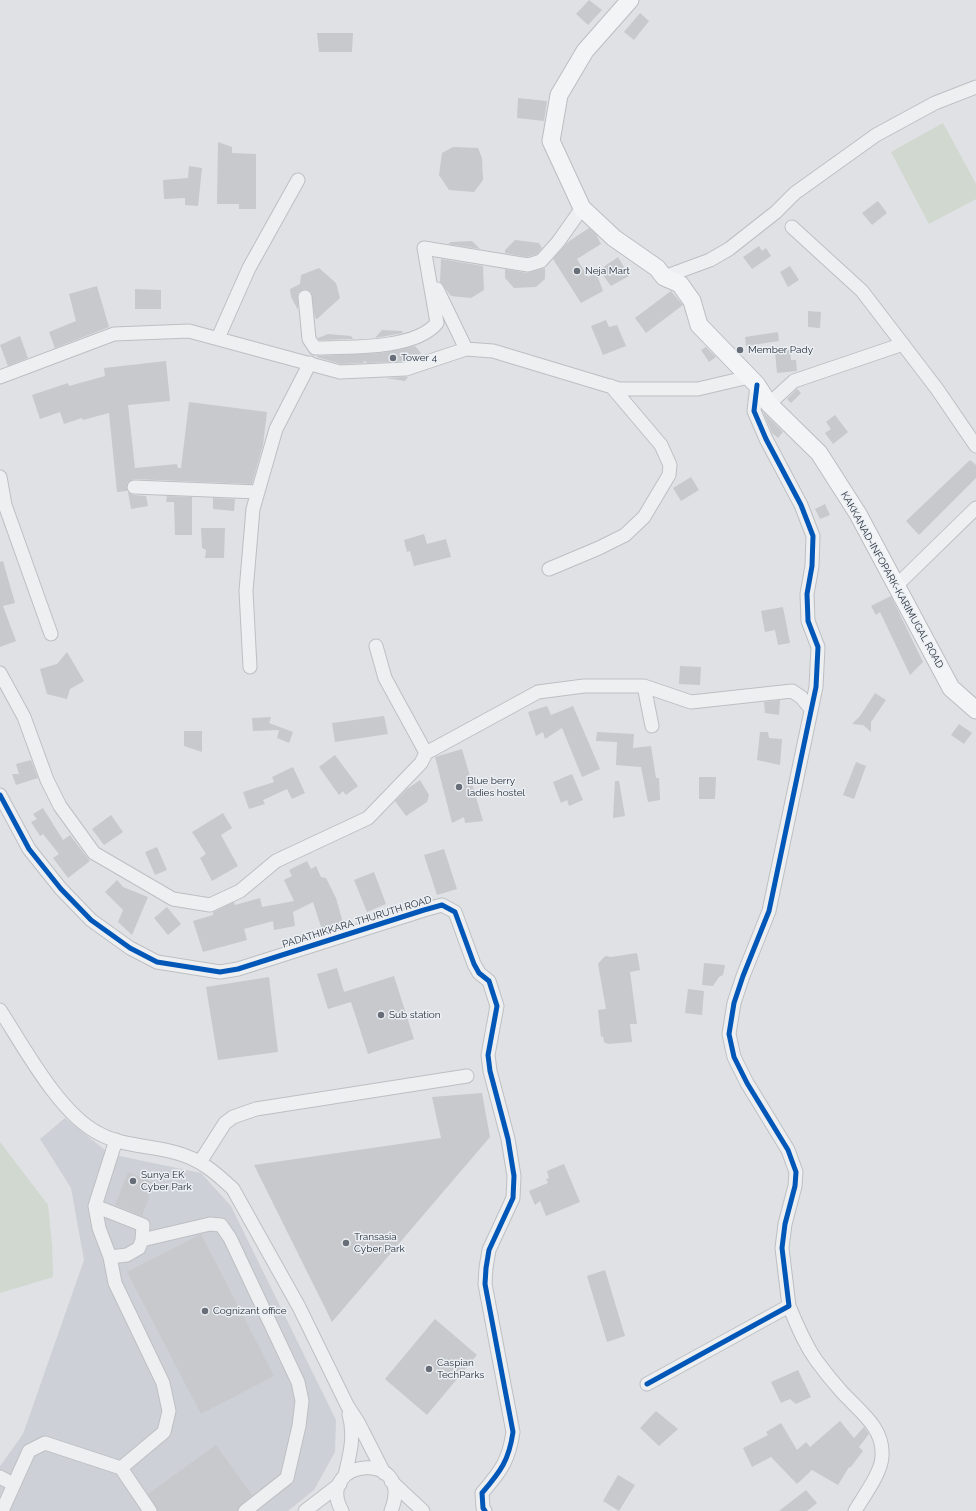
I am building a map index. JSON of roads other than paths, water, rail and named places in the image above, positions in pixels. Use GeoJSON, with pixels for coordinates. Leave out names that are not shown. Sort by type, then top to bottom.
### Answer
{"type":"FeatureCollection","features":[{"type":"Feature","properties":{"kind":"main road","name":"KAKKANAD-INFOPARK-KARIMUGAL ROAD"},"geometry":{"type":"LineString","coordinates":[[630,0],[586,51],[559,95],[551,141],[582,208],[614,238],[657,268],[664,277],[680,284],[692,301],[699,325],[753,381],[769,404],[819,453],[858,514],[951,688],[976,710]]}},
{"type":"Feature","properties":{"kind":"street"},"geometry":{"type":"LineString","coordinates":[[664,277],[710,260],[729,249],[776,212],[795,193],[876,134],[935,102],[976,87]]}},
{"type":"Feature","properties":{"kind":"street"},"geometry":{"type":"LineString","coordinates":[[218,338],[249,268],[298,180]]}},
{"type":"Feature","properties":{"kind":"street"},"geometry":{"type":"LineString","coordinates":[[305,297],[309,339],[315,348],[398,344],[432,329],[437,323],[424,248],[528,265],[541,262],[558,242],[582,208]]}},
{"type":"Feature","properties":{"kind":"street"},"geometry":{"type":"LineString","coordinates":[[792,227],[862,291],[937,389],[976,446]]}},
{"type":"Feature","properties":{"kind":"street"},"geometry":{"type":"LineString","coordinates":[[437,289],[466,348]]}},
{"type":"Feature","properties":{"kind":"street"},"geometry":{"type":"LineString","coordinates":[[0,377],[114,334],[189,331],[340,372],[406,369],[466,348],[493,351],[619,389],[698,389],[753,381],[754,411],[766,439],[801,505],[813,536],[812,566],[807,594],[808,621],[818,647],[818,661],[811,709],[769,911],[734,1003],[729,1034],[734,1058],[788,1150],[796,1172],[795,1186],[785,1224],[782,1248],[789,1306],[802,1336],[817,1360],[841,1392],[872,1423],[882,1441],[882,1458],[874,1478],[855,1511]]}},
{"type":"Feature","properties":{"kind":"street"},"geometry":{"type":"LineString","coordinates":[[769,404],[794,381],[903,344]]}},
{"type":"Feature","properties":{"kind":"street"},"geometry":{"type":"LineString","coordinates":[[250,667],[246,591],[253,509],[276,429],[310,363]]}},
{"type":"Feature","properties":{"kind":"street"},"geometry":{"type":"LineString","coordinates":[[549,569],[599,548],[625,535],[644,516],[670,475],[670,465],[661,444],[611,386]]}},
{"type":"Feature","properties":{"kind":"street"},"geometry":{"type":"LineString","coordinates":[[0,477],[5,505],[51,634]]}},
{"type":"Feature","properties":{"kind":"street"},"geometry":{"type":"LineString","coordinates":[[134,487],[258,492]]}},
{"type":"Feature","properties":{"kind":"street"},"geometry":{"type":"LineString","coordinates":[[897,585],[976,508]]}},
{"type":"Feature","properties":{"kind":"street"},"geometry":{"type":"LineString","coordinates":[[376,646],[385,678],[426,753]]}},
{"type":"Feature","properties":{"kind":"street"},"geometry":{"type":"LineString","coordinates":[[0,673],[24,717],[47,780],[60,806],[94,853],[173,899],[210,905],[240,891],[276,861],[368,818],[421,763],[426,753],[538,692],[584,686],[644,686],[691,702],[792,691],[801,697],[811,709]]}},
{"type":"Feature","properties":{"kind":"street"},"geometry":{"type":"LineString","coordinates":[[644,686],[652,726]]}},
{"type":"Feature","properties":{"kind":"street","name":"PADATHIKKARA THURUTH ROAD"},"geometry":{"type":"LineString","coordinates":[[0,794],[29,849],[61,889],[92,920],[130,948],[157,962],[220,972],[238,969],[442,905],[455,912],[474,964],[479,973],[489,981],[498,1006],[488,1055],[490,1070],[508,1139],[514,1176],[513,1198],[489,1250],[485,1284],[513,1432],[510,1453],[496,1477],[482,1493],[483,1508],[485,1511]]}},
{"type":"Feature","properties":{"kind":"street"},"geometry":{"type":"LineString","coordinates":[[0,1010],[56,1096],[75,1117],[98,1133],[131,1146],[177,1152],[200,1162],[217,1174],[233,1189],[299,1307],[347,1405],[358,1422],[395,1491],[395,1501],[391,1511]]}},
{"type":"Feature","properties":{"kind":"street"},"geometry":{"type":"LineString","coordinates":[[200,1162],[225,1123],[233,1117],[256,1109],[467,1076]]}},
{"type":"Feature","properties":{"kind":"street"},"geometry":{"type":"LineString","coordinates":[[116,1140],[95,1206],[98,1228],[110,1257],[115,1283],[163,1383],[169,1411],[164,1432],[121,1468]]}},
{"type":"Feature","properties":{"kind":"street"},"geometry":{"type":"LineString","coordinates":[[95,1206],[143,1225],[142,1240],[139,1248],[127,1255],[110,1257]]}},
{"type":"Feature","properties":{"kind":"street"},"geometry":{"type":"LineString","coordinates":[[142,1240],[210,1224],[221,1225],[230,1238],[298,1382],[302,1402],[299,1426],[287,1478],[245,1511]]}},
{"type":"Feature","properties":{"kind":"street"},"geometry":{"type":"LineString","coordinates":[[647,1384],[789,1306]]}},
{"type":"Feature","properties":{"kind":"street"},"geometry":{"type":"LineString","coordinates":[[342,1511],[339,1505],[338,1495],[353,1442],[353,1431],[347,1405]]}},
{"type":"Feature","properties":{"kind":"street"},"geometry":{"type":"LineString","coordinates":[[2,1511],[29,1451],[45,1443],[121,1468],[150,1511]]}},
{"type":"Feature","properties":{"kind":"street"},"geometry":{"type":"LineString","coordinates":[[306,1511],[354,1469],[364,1466],[375,1468],[388,1477],[423,1511]]}},
{"type":"Feature","properties":{"kind":"street"},"geometry":{"type":"LineString","coordinates":[[0,1477],[13,1484]]}},
{"type":"Feature","properties":{"kind":"place","name":"Neja Mart"},"geometry":{"type":"Point","coordinates":[577,271]}},
{"type":"Feature","properties":{"kind":"place","name":"Member Pady"},"geometry":{"type":"Point","coordinates":[740,350]}},
{"type":"Feature","properties":{"kind":"place","name":"Tower 4"},"geometry":{"type":"Point","coordinates":[393,358]}},
{"type":"Feature","properties":{"kind":"place","name":"Blue berry ladies hostel"},"geometry":{"type":"Point","coordinates":[459,787]}},
{"type":"Feature","properties":{"kind":"place","name":"Sub station"},"geometry":{"type":"Point","coordinates":[381,1015]}},
{"type":"Feature","properties":{"kind":"place","name":"Sunya EK Cyber Park"},"geometry":{"type":"Point","coordinates":[133,1181]}},
{"type":"Feature","properties":{"kind":"place","name":"Transasia Cyber Park"},"geometry":{"type":"Point","coordinates":[346,1243]}},
{"type":"Feature","properties":{"kind":"place","name":"Cognizant office"},"geometry":{"type":"Point","coordinates":[205,1311]}},
{"type":"Feature","properties":{"kind":"place","name":"Caspian TechParks"},"geometry":{"type":"Point","coordinates":[429,1369]}}]}
